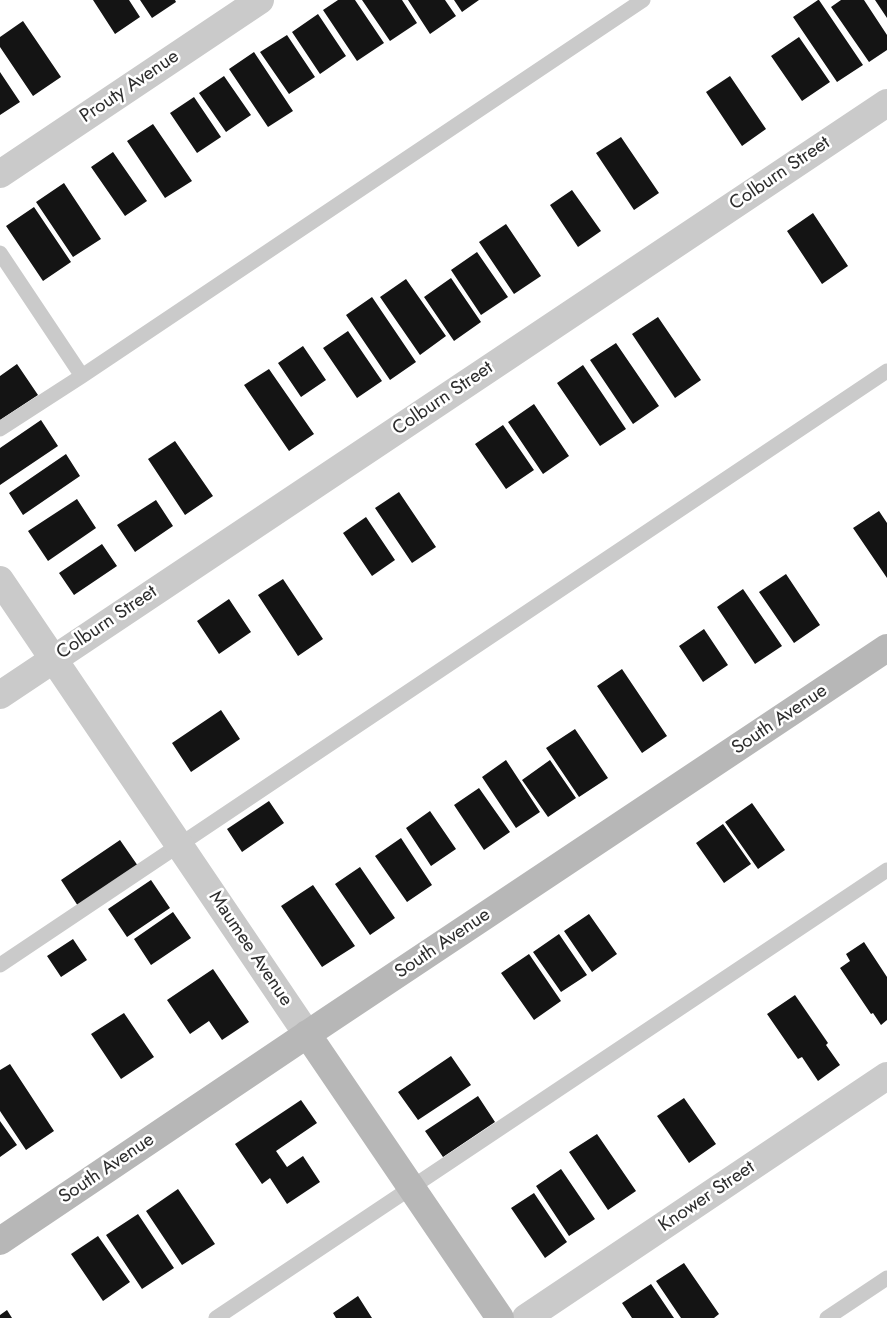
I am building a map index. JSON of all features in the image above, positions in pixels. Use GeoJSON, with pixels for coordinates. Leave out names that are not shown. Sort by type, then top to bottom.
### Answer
{"type":"FeatureCollection","features":[{"type":"Feature","properties":{"kind":"street","name":"Prouty Avenue"},"geometry":{"type":"LineString","coordinates":[[0,174],[260,0]]}},
{"type":"Feature","properties":{"kind":"street","name":"Colburn Street"},"geometry":{"type":"LineString","coordinates":[[0,695],[887,103]]}},
{"type":"Feature","properties":{"kind":"street","name":"Maumee Avenue"},"geometry":{"type":"LineString","coordinates":[[0,580],[500,1318]]}},
{"type":"Feature","properties":{"kind":"street","name":"South Avenue"},"geometry":{"type":"LineString","coordinates":[[0,1241],[887,648]]}},
{"type":"Feature","properties":{"kind":"street","name":"Knower Street"},"geometry":{"type":"LineString","coordinates":[[526,1318],[887,1076]]}},
{"type":"Feature","properties":{"kind":"lane"},"geometry":{"type":"LineString","coordinates":[[0,429],[643,0]]}},
{"type":"Feature","properties":{"kind":"lane"},"geometry":{"type":"LineString","coordinates":[[0,253],[82,376]]}},
{"type":"Feature","properties":{"kind":"lane"},"geometry":{"type":"LineString","coordinates":[[0,965],[887,371]]}},
{"type":"Feature","properties":{"kind":"lane"},"geometry":{"type":"LineString","coordinates":[[216,1318],[887,870]]}},
{"type":"Feature","properties":{"kind":"lane"},"geometry":{"type":"LineString","coordinates":[[827,1318],[887,1278]]}},
{"type":"Feature","properties":{"kind":"building"},"geometry":{"type":"Polygon","coordinates":[[[93,0],[129,0],[140,17],[115,34],[93,0]]]}},
{"type":"Feature","properties":{"kind":"building"},"geometry":{"type":"Polygon","coordinates":[[[140,0],[175,0],[176,2],[152,18],[140,0]]]}},
{"type":"Feature","properties":{"kind":"building"},"geometry":{"type":"Polygon","coordinates":[[[338,0],[355,0],[384,43],[357,61],[323,10],[338,0]]]}},
{"type":"Feature","properties":{"kind":"building"},"geometry":{"type":"Polygon","coordinates":[[[362,0],[402,0],[417,23],[390,41],[362,0]]]}},
{"type":"Feature","properties":{"kind":"building"},"geometry":{"type":"Polygon","coordinates":[[[408,0],[445,0],[456,16],[430,34],[408,0]]]}},
{"type":"Feature","properties":{"kind":"building"},"geometry":{"type":"Polygon","coordinates":[[[454,0],[479,0],[462,12],[454,0]]]}},
{"type":"Feature","properties":{"kind":"building"},"geometry":{"type":"Polygon","coordinates":[[[818,0],[863,65],[837,82],[793,17],[818,0]]]}},
{"type":"Feature","properties":{"kind":"building"},"geometry":{"type":"Polygon","coordinates":[[[841,0],[864,0],[887,35],[887,50],[869,62],[831,7],[841,0]]]}},
{"type":"Feature","properties":{"kind":"building"},"geometry":{"type":"Polygon","coordinates":[[[875,0],[887,0],[887,18],[875,0]]]}},
{"type":"Feature","properties":{"kind":"building"},"geometry":{"type":"Polygon","coordinates":[[[318,14],[346,56],[320,74],[292,32],[318,14]]]}},
{"type":"Feature","properties":{"kind":"building"},"geometry":{"type":"Polygon","coordinates":[[[23,21],[61,77],[33,96],[0,47],[0,37],[23,21]]]}},
{"type":"Feature","properties":{"kind":"building"},"geometry":{"type":"Polygon","coordinates":[[[287,35],[315,77],[289,94],[260,52],[287,35]]]}},
{"type":"Feature","properties":{"kind":"building"},"geometry":{"type":"Polygon","coordinates":[[[799,37],[830,82],[802,101],[771,56],[799,37]]]}},
{"type":"Feature","properties":{"kind":"building"},"geometry":{"type":"Polygon","coordinates":[[[254,52],[293,111],[268,127],[229,69],[254,52]]]}},
{"type":"Feature","properties":{"kind":"building"},"geometry":{"type":"Polygon","coordinates":[[[0,72],[20,102],[0,115],[0,72]]]}},
{"type":"Feature","properties":{"kind":"building"},"geometry":{"type":"Polygon","coordinates":[[[224,76],[251,115],[226,132],[199,93],[224,76]]]}},
{"type":"Feature","properties":{"kind":"building"},"geometry":{"type":"Polygon","coordinates":[[[730,76],[766,129],[742,146],[706,92],[730,76]]]}},
{"type":"Feature","properties":{"kind":"building"},"geometry":{"type":"Polygon","coordinates":[[[194,97],[221,137],[197,153],[170,113],[194,97]]]}},
{"type":"Feature","properties":{"kind":"building"},"geometry":{"type":"Polygon","coordinates":[[[153,124],[192,181],[165,198],[127,141],[153,124]]]}},
{"type":"Feature","properties":{"kind":"building"},"geometry":{"type":"Polygon","coordinates":[[[621,137],[659,193],[634,210],[596,153],[621,137]]]}},
{"type":"Feature","properties":{"kind":"building"},"geometry":{"type":"Polygon","coordinates":[[[113,152],[147,201],[125,216],[91,167],[113,152]]]}},
{"type":"Feature","properties":{"kind":"building"},"geometry":{"type":"Polygon","coordinates":[[[64,183],[101,239],[73,257],[36,202],[64,183]]]}},
{"type":"Feature","properties":{"kind":"building"},"geometry":{"type":"Polygon","coordinates":[[[572,190],[601,231],[578,247],[550,205],[572,190]]]}},
{"type":"Feature","properties":{"kind":"building"},"geometry":{"type":"Polygon","coordinates":[[[34,207],[71,262],[43,281],[6,226],[34,207]]]}},
{"type":"Feature","properties":{"kind":"building"},"geometry":{"type":"Polygon","coordinates":[[[813,213],[848,266],[822,284],[787,231],[813,213]]]}},
{"type":"Feature","properties":{"kind":"building"},"geometry":{"type":"Polygon","coordinates":[[[506,224],[541,276],[514,294],[479,242],[506,224]]]}},
{"type":"Feature","properties":{"kind":"building"},"geometry":{"type":"Polygon","coordinates":[[[477,252],[508,297],[481,315],[451,270],[477,252]]]}},
{"type":"Feature","properties":{"kind":"building"},"geometry":{"type":"Polygon","coordinates":[[[451,278],[481,322],[454,341],[424,297],[451,278]]]}},
{"type":"Feature","properties":{"kind":"building"},"geometry":{"type":"Polygon","coordinates":[[[406,279],[446,336],[420,355],[380,297],[406,279]]]}},
{"type":"Feature","properties":{"kind":"building"},"geometry":{"type":"Polygon","coordinates":[[[372,297],[416,362],[390,380],[346,315],[372,297]]]}},
{"type":"Feature","properties":{"kind":"building"},"geometry":{"type":"Polygon","coordinates":[[[658,317],[701,380],[675,398],[632,334],[658,317]]]}},
{"type":"Feature","properties":{"kind":"building"},"geometry":{"type":"Polygon","coordinates":[[[348,331],[382,381],[357,398],[323,348],[348,331]]]}},
{"type":"Feature","properties":{"kind":"building"},"geometry":{"type":"Polygon","coordinates":[[[616,343],[659,406],[633,424],[590,360],[616,343]]]}},
{"type":"Feature","properties":{"kind":"building"},"geometry":{"type":"Polygon","coordinates":[[[303,346],[326,380],[301,397],[278,363],[303,346]]]}},
{"type":"Feature","properties":{"kind":"building"},"geometry":{"type":"Polygon","coordinates":[[[17,364],[38,395],[0,420],[0,376],[17,364]]]}},
{"type":"Feature","properties":{"kind":"building"},"geometry":{"type":"Polygon","coordinates":[[[583,365],[626,429],[600,446],[557,383],[583,365]]]}},
{"type":"Feature","properties":{"kind":"building"},"geometry":{"type":"Polygon","coordinates":[[[269,369],[314,434],[289,451],[244,385],[269,369]]]}},
{"type":"Feature","properties":{"kind":"building"},"geometry":{"type":"Polygon","coordinates":[[[534,404],[569,456],[543,474],[508,422],[534,404]]]}},
{"type":"Feature","properties":{"kind":"building"},"geometry":{"type":"Polygon","coordinates":[[[41,420],[58,446],[0,485],[0,448],[41,420]]]}},
{"type":"Feature","properties":{"kind":"building"},"geometry":{"type":"Polygon","coordinates":[[[503,425],[534,470],[506,489],[475,444],[503,425]]]}},
{"type":"Feature","properties":{"kind":"building"},"geometry":{"type":"Polygon","coordinates":[[[175,441],[213,496],[185,515],[148,459],[175,441]]]}},
{"type":"Feature","properties":{"kind":"building"},"geometry":{"type":"Polygon","coordinates":[[[66,454],[80,476],[23,515],[9,493],[66,454]]]}},
{"type":"Feature","properties":{"kind":"building"},"geometry":{"type":"Polygon","coordinates":[[[399,492],[436,547],[412,563],[375,508],[399,492]]]}},
{"type":"Feature","properties":{"kind":"building"},"geometry":{"type":"Polygon","coordinates":[[[77,499],[96,528],[48,561],[28,531],[77,499]]]}},
{"type":"Feature","properties":{"kind":"building"},"geometry":{"type":"Polygon","coordinates":[[[156,500],[173,526],[135,552],[117,525],[156,500]]]}},
{"type":"Feature","properties":{"kind":"building"},"geometry":{"type":"Polygon","coordinates":[[[879,511],[887,523],[887,578],[853,528],[879,511]]]}},
{"type":"Feature","properties":{"kind":"building"},"geometry":{"type":"Polygon","coordinates":[[[366,517],[395,560],[372,576],[343,533],[366,517]]]}},
{"type":"Feature","properties":{"kind":"building"},"geometry":{"type":"Polygon","coordinates":[[[102,544],[117,566],[74,595],[59,573],[102,544]]]}},
{"type":"Feature","properties":{"kind":"building"},"geometry":{"type":"Polygon","coordinates":[[[786,574],[820,625],[794,643],[759,592],[786,574]]]}},
{"type":"Feature","properties":{"kind":"building"},"geometry":{"type":"Polygon","coordinates":[[[283,579],[323,639],[298,656],[258,595],[283,579]]]}},
{"type":"Feature","properties":{"kind":"building"},"geometry":{"type":"Polygon","coordinates":[[[743,589],[782,646],[755,664],[717,607],[743,589]]]}},
{"type":"Feature","properties":{"kind":"building"},"geometry":{"type":"Polygon","coordinates":[[[229,599],[251,632],[219,654],[197,621],[229,599]]]}},
{"type":"Feature","properties":{"kind":"building"},"geometry":{"type":"Polygon","coordinates":[[[704,629],[728,665],[703,682],[679,646],[704,629]]]}},
{"type":"Feature","properties":{"kind":"building"},"geometry":{"type":"Polygon","coordinates":[[[622,669],[667,736],[642,753],[597,686],[622,669]]]}},
{"type":"Feature","properties":{"kind":"building"},"geometry":{"type":"Polygon","coordinates":[[[221,710],[240,739],[191,772],[172,743],[221,710]]]}},
{"type":"Feature","properties":{"kind":"building"},"geometry":{"type":"Polygon","coordinates":[[[575,729],[608,778],[579,797],[546,748],[575,729]]]}},
{"type":"Feature","properties":{"kind":"building"},"geometry":{"type":"Polygon","coordinates":[[[506,760],[540,812],[516,828],[482,777],[506,760]]]}},
{"type":"Feature","properties":{"kind":"building"},"geometry":{"type":"Polygon","coordinates":[[[550,760],[576,798],[548,817],[522,780],[550,760]]]}},
{"type":"Feature","properties":{"kind":"building"},"geometry":{"type":"Polygon","coordinates":[[[479,788],[510,832],[484,850],[454,805],[479,788]]]}},
{"type":"Feature","properties":{"kind":"building"},"geometry":{"type":"Polygon","coordinates":[[[269,801],[284,823],[242,852],[227,829],[269,801]]]}},
{"type":"Feature","properties":{"kind":"building"},"geometry":{"type":"Polygon","coordinates":[[[752,803],[785,850],[758,869],[725,822],[752,803]]]}},
{"type":"Feature","properties":{"kind":"building"},"geometry":{"type":"Polygon","coordinates":[[[430,811],[456,849],[431,866],[406,828],[430,811]]]}},
{"type":"Feature","properties":{"kind":"building"},"geometry":{"type":"Polygon","coordinates":[[[723,824],[751,864],[724,883],[696,843],[723,824]]]}},
{"type":"Feature","properties":{"kind":"building"},"geometry":{"type":"Polygon","coordinates":[[[401,838],[432,885],[407,902],[375,856],[401,838]]]}},
{"type":"Feature","properties":{"kind":"building"},"geometry":{"type":"Polygon","coordinates":[[[120,840],[138,866],[78,906],[61,880],[120,840]]]}},
{"type":"Feature","properties":{"kind":"building"},"geometry":{"type":"Polygon","coordinates":[[[360,867],[395,918],[370,935],[335,884],[360,867]]]}},
{"type":"Feature","properties":{"kind":"building"},"geometry":{"type":"Polygon","coordinates":[[[151,880],[170,908],[127,937],[108,909],[151,880]]]}},
{"type":"Feature","properties":{"kind":"building"},"geometry":{"type":"Polygon","coordinates":[[[313,885],[355,946],[322,967],[281,906],[313,885]]]}},
{"type":"Feature","properties":{"kind":"building"},"geometry":{"type":"Polygon","coordinates":[[[173,912],[191,938],[151,965],[134,939],[173,912]]]}},
{"type":"Feature","properties":{"kind":"building"},"geometry":{"type":"Polygon","coordinates":[[[589,914],[617,954],[592,972],[564,931],[589,914]]]}},
{"type":"Feature","properties":{"kind":"building"},"geometry":{"type":"Polygon","coordinates":[[[559,934],[587,975],[561,992],[533,952],[559,934]]]}},
{"type":"Feature","properties":{"kind":"building"},"geometry":{"type":"Polygon","coordinates":[[[73,939],[87,960],[61,977],[47,956],[73,939]]]}},
{"type":"Feature","properties":{"kind":"building"},"geometry":{"type":"Polygon","coordinates":[[[864,942],[887,977],[887,1020],[881,1025],[873,1013],[871,1014],[840,968],[850,961],[846,954],[864,942]]]}},
{"type":"Feature","properties":{"kind":"building"},"geometry":{"type":"Polygon","coordinates":[[[529,954],[561,1001],[534,1020],[501,973],[529,954]]]}},
{"type":"Feature","properties":{"kind":"building"},"geometry":{"type":"Polygon","coordinates":[[[213,969],[249,1022],[222,1040],[209,1021],[190,1034],[167,1000],[213,969]]]}},
{"type":"Feature","properties":{"kind":"building"},"geometry":{"type":"Polygon","coordinates":[[[795,995],[828,1043],[826,1045],[840,1065],[818,1081],[802,1057],[798,1059],[767,1014],[795,995]]]}},
{"type":"Feature","properties":{"kind":"building"},"geometry":{"type":"Polygon","coordinates":[[[124,1013],[154,1057],[121,1079],[91,1034],[124,1013]]]}},
{"type":"Feature","properties":{"kind":"building"},"geometry":{"type":"Polygon","coordinates":[[[451,1056],[471,1085],[418,1120],[398,1092],[451,1056]]]}},
{"type":"Feature","properties":{"kind":"building"},"geometry":{"type":"Polygon","coordinates":[[[10,1064],[54,1131],[26,1150],[0,1111],[0,1070],[10,1064]]]}},
{"type":"Feature","properties":{"kind":"building"},"geometry":{"type":"Polygon","coordinates":[[[478,1096],[495,1122],[443,1157],[425,1131],[478,1096]]]}},
{"type":"Feature","properties":{"kind":"building"},"geometry":{"type":"Polygon","coordinates":[[[684,1098],[716,1144],[689,1163],[657,1116],[684,1098]]]}},
{"type":"Feature","properties":{"kind":"building"},"geometry":{"type":"Polygon","coordinates":[[[301,1100],[317,1123],[276,1151],[287,1167],[303,1156],[320,1182],[287,1204],[270,1178],[262,1184],[235,1144],[301,1100]]]}},
{"type":"Feature","properties":{"kind":"building"},"geometry":{"type":"Polygon","coordinates":[[[0,1121],[17,1145],[0,1157],[0,1121]]]}},
{"type":"Feature","properties":{"kind":"building"},"geometry":{"type":"Polygon","coordinates":[[[597,1134],[636,1191],[608,1210],[569,1152],[597,1134]]]}},
{"type":"Feature","properties":{"kind":"building"},"geometry":{"type":"Polygon","coordinates":[[[561,1169],[595,1219],[569,1236],[536,1186],[561,1169]]]}},
{"type":"Feature","properties":{"kind":"building"},"geometry":{"type":"Polygon","coordinates":[[[178,1189],[215,1244],[182,1265],[146,1211],[178,1189]]]}},
{"type":"Feature","properties":{"kind":"building"},"geometry":{"type":"Polygon","coordinates":[[[534,1193],[567,1242],[545,1258],[511,1208],[534,1193]]]}},
{"type":"Feature","properties":{"kind":"building"},"geometry":{"type":"Polygon","coordinates":[[[138,1214],[174,1268],[142,1289],[106,1235],[138,1214]]]}},
{"type":"Feature","properties":{"kind":"building"},"geometry":{"type":"Polygon","coordinates":[[[98,1236],[130,1282],[103,1301],[71,1254],[98,1236]]]}},
{"type":"Feature","properties":{"kind":"building"},"geometry":{"type":"Polygon","coordinates":[[[684,1263],[719,1314],[714,1318],[681,1318],[656,1281],[684,1263]]]}},
{"type":"Feature","properties":{"kind":"building"},"geometry":{"type":"Polygon","coordinates":[[[651,1284],[674,1318],[632,1318],[622,1303],[651,1284]]]}},
{"type":"Feature","properties":{"kind":"building"},"geometry":{"type":"Polygon","coordinates":[[[358,1296],[372,1318],[336,1318],[333,1313],[358,1296]]]}},
{"type":"Feature","properties":{"kind":"building"},"geometry":{"type":"Polygon","coordinates":[[[7,1310],[12,1318],[0,1318],[0,1315],[7,1310]]]}}]}
